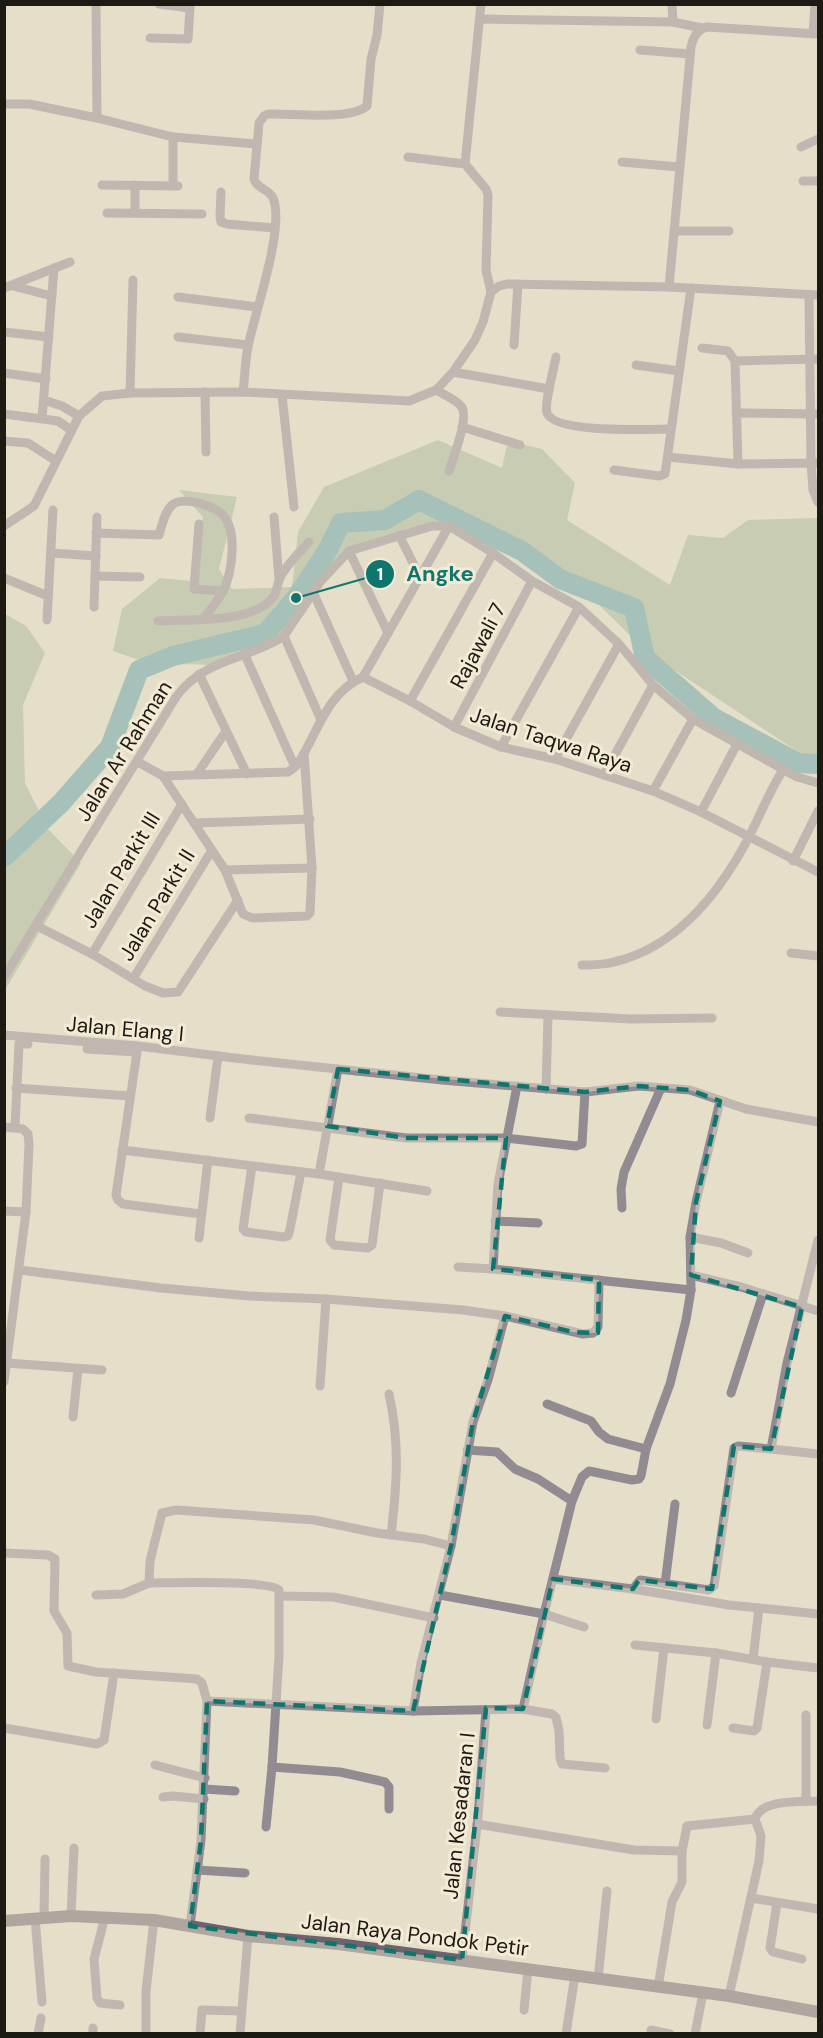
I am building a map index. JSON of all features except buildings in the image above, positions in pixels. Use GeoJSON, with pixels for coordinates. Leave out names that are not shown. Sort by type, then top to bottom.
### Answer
{"type":"FeatureCollection","features":[{"type":"Feature","properties":{"kind":"main road","name":"Jalan Raya Pondok Petir"},"geometry":{"type":"LineString","coordinates":[[4,1921],[71,1916],[154,1920],[248,1936],[338,1944],[729,1996],[819,2012]]}},
{"type":"Feature","properties":{"kind":"street"},"geometry":{"type":"LineString","coordinates":[[96,4],[97,118]]}},
{"type":"Feature","properties":{"kind":"street"},"geometry":{"type":"LineString","coordinates":[[150,38],[188,39],[190,8],[159,4]]}},
{"type":"Feature","properties":{"kind":"street"},"geometry":{"type":"LineString","coordinates":[[243,392],[248,345],[273,246],[275,228],[273,200],[255,183],[254,179],[259,123],[268,114],[332,114],[363,109],[367,106],[371,59],[377,35],[380,4]]}},
{"type":"Feature","properties":{"kind":"street"},"geometry":{"type":"LineString","coordinates":[[465,164],[481,4]]}},
{"type":"Feature","properties":{"kind":"street"},"geometry":{"type":"LineString","coordinates":[[672,4],[673,22]]}},
{"type":"Feature","properties":{"kind":"street"},"geometry":{"type":"LineString","coordinates":[[480,20],[673,22],[702,28],[816,34],[815,4]]}},
{"type":"Feature","properties":{"kind":"street"},"geometry":{"type":"LineString","coordinates":[[669,287],[690,54],[692,40],[702,28]]}},
{"type":"Feature","properties":{"kind":"street"},"geometry":{"type":"LineString","coordinates":[[640,50],[690,54]]}},
{"type":"Feature","properties":{"kind":"street"},"geometry":{"type":"LineString","coordinates":[[4,104],[29,104],[174,137],[257,144]]}},
{"type":"Feature","properties":{"kind":"street"},"geometry":{"type":"LineString","coordinates":[[102,185],[175,186],[174,137]]}},
{"type":"Feature","properties":{"kind":"street"},"geometry":{"type":"LineString","coordinates":[[801,147],[819,139]]}},
{"type":"Feature","properties":{"kind":"street"},"geometry":{"type":"LineString","coordinates":[[4,526],[33,506],[79,416],[102,396],[130,393],[243,392],[410,400],[436,390],[453,372],[475,340],[483,322],[491,292],[486,270],[488,195],[486,189],[465,164],[408,157]]}},
{"type":"Feature","properties":{"kind":"street"},"geometry":{"type":"LineString","coordinates":[[622,162],[679,167]]}},
{"type":"Feature","properties":{"kind":"street"},"geometry":{"type":"LineString","coordinates":[[803,181],[819,182]]}},
{"type":"Feature","properties":{"kind":"street"},"geometry":{"type":"LineString","coordinates":[[135,185],[135,213]]}},
{"type":"Feature","properties":{"kind":"street"},"geometry":{"type":"LineString","coordinates":[[221,192],[221,222],[275,228]]}},
{"type":"Feature","properties":{"kind":"street"},"geometry":{"type":"LineString","coordinates":[[107,213],[202,214]]}},
{"type":"Feature","properties":{"kind":"street"},"geometry":{"type":"LineString","coordinates":[[674,231],[729,231]]}},
{"type":"Feature","properties":{"kind":"street"},"geometry":{"type":"LineString","coordinates":[[9,287],[70,262]]}},
{"type":"Feature","properties":{"kind":"street"},"geometry":{"type":"LineString","coordinates":[[42,418],[54,268]]}},
{"type":"Feature","properties":{"kind":"street"},"geometry":{"type":"LineString","coordinates":[[130,393],[132,280]]}},
{"type":"Feature","properties":{"kind":"street"},"geometry":{"type":"LineString","coordinates":[[491,292],[499,286],[518,284],[669,287],[814,295],[815,463],[813,490],[819,502]]}},
{"type":"Feature","properties":{"kind":"street"},"geometry":{"type":"LineString","coordinates":[[514,345],[518,284]]}},
{"type":"Feature","properties":{"kind":"street"},"geometry":{"type":"LineString","coordinates":[[9,287],[52,296]]}},
{"type":"Feature","properties":{"kind":"street"},"geometry":{"type":"LineString","coordinates":[[614,470],[662,476],[665,474],[691,288]]}},
{"type":"Feature","properties":{"kind":"street"},"geometry":{"type":"LineString","coordinates":[[178,297],[257,307]]}},
{"type":"Feature","properties":{"kind":"street"},"geometry":{"type":"LineString","coordinates":[[4,332],[49,337]]}},
{"type":"Feature","properties":{"kind":"street"},"geometry":{"type":"LineString","coordinates":[[178,337],[248,345]]}},
{"type":"Feature","properties":{"kind":"street"},"geometry":{"type":"LineString","coordinates":[[702,348],[728,351],[735,361],[738,464]]}},
{"type":"Feature","properties":{"kind":"street"},"geometry":{"type":"LineString","coordinates":[[555,357],[546,411],[556,421],[587,429],[671,429]]}},
{"type":"Feature","properties":{"kind":"street"},"geometry":{"type":"LineString","coordinates":[[735,361],[814,359]]}},
{"type":"Feature","properties":{"kind":"street"},"geometry":{"type":"LineString","coordinates":[[636,365],[679,371]]}},
{"type":"Feature","properties":{"kind":"street"},"geometry":{"type":"LineString","coordinates":[[453,372],[549,389]]}},
{"type":"Feature","properties":{"kind":"street"},"geometry":{"type":"LineString","coordinates":[[4,373],[46,379]]}},
{"type":"Feature","properties":{"kind":"street"},"geometry":{"type":"LineString","coordinates":[[436,390],[461,405],[463,409],[462,427],[450,471]]}},
{"type":"Feature","properties":{"kind":"street"},"geometry":{"type":"LineString","coordinates":[[205,392],[206,452]]}},
{"type":"Feature","properties":{"kind":"street"},"geometry":{"type":"LineString","coordinates":[[282,395],[294,507]]}},
{"type":"Feature","properties":{"kind":"street"},"geometry":{"type":"LineString","coordinates":[[44,400],[62,406],[79,416]]}},
{"type":"Feature","properties":{"kind":"street"},"geometry":{"type":"LineString","coordinates":[[736,413],[814,414]]}},
{"type":"Feature","properties":{"kind":"street"},"geometry":{"type":"LineString","coordinates":[[4,414],[58,421],[71,430]]}},
{"type":"Feature","properties":{"kind":"street"},"geometry":{"type":"LineString","coordinates":[[462,427],[520,445]]}},
{"type":"Feature","properties":{"kind":"street"},"geometry":{"type":"LineString","coordinates":[[4,441],[28,443],[56,461]]}},
{"type":"Feature","properties":{"kind":"street"},"geometry":{"type":"LineString","coordinates":[[668,457],[738,464],[815,463]]}},
{"type":"Feature","properties":{"kind":"street"},"geometry":{"type":"LineString","coordinates":[[96,532],[159,535],[166,512],[174,503],[188,500],[207,505],[224,515],[230,529],[232,545],[230,568],[223,591],[204,618]]}},
{"type":"Feature","properties":{"kind":"street"},"geometry":{"type":"LineString","coordinates":[[47,620],[53,510]]}},
{"type":"Feature","properties":{"kind":"street"},"geometry":{"type":"LineString","coordinates":[[94,607],[97,517]]}},
{"type":"Feature","properties":{"kind":"street"},"geometry":{"type":"LineString","coordinates":[[158,621],[234,616],[253,612],[266,604],[275,595],[279,579],[274,517]]}},
{"type":"Feature","properties":{"kind":"street"},"geometry":{"type":"LineString","coordinates":[[199,524],[194,589],[223,591]]}},
{"type":"Feature","properties":{"kind":"street"},"geometry":{"type":"LineString","coordinates":[[321,720],[284,636],[313,592],[349,551],[432,526],[448,526],[493,553],[532,582],[579,607],[619,644],[653,685],[693,719],[783,770],[797,777],[819,783]]}},
{"type":"Feature","properties":{"kind":"street"},"geometry":{"type":"LineString","coordinates":[[163,776],[288,772],[295,767],[321,720],[339,694],[358,679],[388,633],[448,526]]}},
{"type":"Feature","properties":{"kind":"street"},"geometry":{"type":"LineString","coordinates":[[399,535],[420,577]]}},
{"type":"Feature","properties":{"kind":"street"},"geometry":{"type":"LineString","coordinates":[[279,579],[309,542]]}},
{"type":"Feature","properties":{"kind":"street"},"geometry":{"type":"LineString","coordinates":[[349,551],[388,633]]}},
{"type":"Feature","properties":{"kind":"street"},"geometry":{"type":"LineString","coordinates":[[51,553],[96,556]]}},
{"type":"Feature","properties":{"kind":"street"},"geometry":{"type":"LineString","coordinates":[[410,701],[493,553]]}},
{"type":"Feature","properties":{"kind":"street"},"geometry":{"type":"LineString","coordinates":[[95,576],[140,577]]}},
{"type":"Feature","properties":{"kind":"street"},"geometry":{"type":"LineString","coordinates":[[4,578],[48,596]]}},
{"type":"Feature","properties":{"kind":"street","name":"Rajawali 7"},"geometry":{"type":"LineString","coordinates":[[454,727],[532,582]]}},
{"type":"Feature","properties":{"kind":"street"},"geometry":{"type":"LineString","coordinates":[[313,592],[358,679]]}},
{"type":"Feature","properties":{"kind":"street"},"geometry":{"type":"LineString","coordinates":[[501,747],[579,607]]}},
{"type":"Feature","properties":{"kind":"street","name":"Jalan Ar Rahman"},"geometry":{"type":"LineString","coordinates":[[4,977],[176,697],[189,681],[199,674],[244,653],[276,642],[284,636]]}},
{"type":"Feature","properties":{"kind":"street"},"geometry":{"type":"LineString","coordinates":[[555,759],[619,644]]}},
{"type":"Feature","properties":{"kind":"street"},"geometry":{"type":"LineString","coordinates":[[244,653],[295,767]]}},
{"type":"Feature","properties":{"kind":"street"},"geometry":{"type":"LineString","coordinates":[[199,674],[247,774]]}},
{"type":"Feature","properties":{"kind":"street","name":"Jalan Taqwa Raya"},"geometry":{"type":"LineString","coordinates":[[358,679],[410,701],[454,727],[501,747],[555,759],[653,791],[702,812],[748,838],[819,872]]}},
{"type":"Feature","properties":{"kind":"street"},"geometry":{"type":"LineString","coordinates":[[604,775],[653,685]]}},
{"type":"Feature","properties":{"kind":"street"},"geometry":{"type":"LineString","coordinates":[[653,791],[693,719]]}},
{"type":"Feature","properties":{"kind":"street"},"geometry":{"type":"LineString","coordinates":[[197,774],[226,731]]}},
{"type":"Feature","properties":{"kind":"street"},"geometry":{"type":"LineString","coordinates":[[702,812],[737,744]]}},
{"type":"Feature","properties":{"kind":"street"},"geometry":{"type":"LineString","coordinates":[[138,762],[163,776],[197,823],[225,870],[243,914],[247,917],[307,916],[310,913],[312,868],[304,753]]}},
{"type":"Feature","properties":{"kind":"street"},"geometry":{"type":"LineString","coordinates":[[582,965],[608,964],[638,954],[665,941],[683,927],[726,876],[783,770]]}},
{"type":"Feature","properties":{"kind":"street","name":"Jalan Parkit III"},"geometry":{"type":"LineString","coordinates":[[92,954],[182,804]]}},
{"type":"Feature","properties":{"kind":"street"},"geometry":{"type":"LineString","coordinates":[[793,861],[819,812]]}},
{"type":"Feature","properties":{"kind":"street"},"geometry":{"type":"LineString","coordinates":[[197,823],[310,819]]}},
{"type":"Feature","properties":{"kind":"street","name":"Jalan Parkit II"},"geometry":{"type":"LineString","coordinates":[[133,979],[212,850]]}},
{"type":"Feature","properties":{"kind":"street"},"geometry":{"type":"LineString","coordinates":[[225,870],[312,868]]}},
{"type":"Feature","properties":{"kind":"street"},"geometry":{"type":"LineString","coordinates":[[37,926],[92,954],[133,979],[163,993],[178,992],[238,900]]}},
{"type":"Feature","properties":{"kind":"street"},"geometry":{"type":"LineString","coordinates":[[791,953],[819,956]]}},
{"type":"Feature","properties":{"kind":"street"},"geometry":{"type":"LineString","coordinates":[[500,1012],[631,1019],[712,1018]]}},
{"type":"Feature","properties":{"kind":"street"},"geometry":{"type":"LineString","coordinates":[[546,1089],[548,1016]]}},
{"type":"Feature","properties":{"kind":"street","name":"Jalan Elang I"},"geometry":{"type":"LineString","coordinates":[[4,1035],[138,1046],[243,1059],[546,1089],[585,1092],[639,1086],[690,1090],[765,1113],[819,1122]]}},
{"type":"Feature","properties":{"kind":"street"},"geometry":{"type":"LineString","coordinates":[[15,1127],[19,1044],[137,1052],[116,1195],[120,1203],[201,1214]]}},
{"type":"Feature","properties":{"kind":"street"},"geometry":{"type":"LineString","coordinates":[[210,1118],[218,1056]]}},
{"type":"Feature","properties":{"kind":"street"},"geometry":{"type":"LineString","coordinates":[[319,1174],[338,1069]]}},
{"type":"Feature","properties":{"kind":"street"},"geometry":{"type":"LineString","coordinates":[[493,1269],[498,1184],[517,1086]]}},
{"type":"Feature","properties":{"kind":"street"},"geometry":{"type":"LineString","coordinates":[[16,1088],[130,1096]]}},
{"type":"Feature","properties":{"kind":"street"},"geometry":{"type":"LineString","coordinates":[[622,1208],[621,1190],[624,1172],[661,1088]]}},
{"type":"Feature","properties":{"kind":"street"},"geometry":{"type":"LineString","coordinates":[[249,1118],[327,1126],[406,1138],[506,1138],[579,1146],[582,1144],[585,1092]]}},
{"type":"Feature","properties":{"kind":"street"},"geometry":{"type":"LineString","coordinates":[[524,1709],[544,1614],[572,1501],[582,1477],[590,1472],[632,1480],[639,1479],[646,1449],[670,1384],[691,1290],[690,1237],[696,1202],[720,1101]]}},
{"type":"Feature","properties":{"kind":"street"},"geometry":{"type":"LineString","coordinates":[[4,1127],[23,1129],[28,1134],[26,1212],[4,1382]]}},
{"type":"Feature","properties":{"kind":"street"},"geometry":{"type":"LineString","coordinates":[[122,1149],[319,1174],[427,1191]]}},
{"type":"Feature","properties":{"kind":"street"},"geometry":{"type":"LineString","coordinates":[[199,1238],[208,1160]]}},
{"type":"Feature","properties":{"kind":"street"},"geometry":{"type":"LineString","coordinates":[[252,1166],[243,1229],[246,1232],[283,1237],[288,1236],[290,1229],[301,1172]]}},
{"type":"Feature","properties":{"kind":"street"},"geometry":{"type":"LineString","coordinates":[[339,1177],[330,1240],[334,1245],[368,1248],[372,1245],[380,1183]]}},
{"type":"Feature","properties":{"kind":"street"},"geometry":{"type":"LineString","coordinates":[[4,1211],[26,1212]]}},
{"type":"Feature","properties":{"kind":"street"},"geometry":{"type":"LineString","coordinates":[[495,1221],[538,1223]]}},
{"type":"Feature","properties":{"kind":"street"},"geometry":{"type":"LineString","coordinates":[[690,1237],[748,1253]]}},
{"type":"Feature","properties":{"kind":"street"},"geometry":{"type":"LineString","coordinates":[[771,1449],[788,1364],[819,1240]]}},
{"type":"Feature","properties":{"kind":"street"},"geometry":{"type":"LineString","coordinates":[[458,1267],[691,1290]]}},
{"type":"Feature","properties":{"kind":"street"},"geometry":{"type":"LineString","coordinates":[[20,1270],[161,1288],[249,1296],[326,1299],[505,1316],[573,1332],[593,1333],[598,1328],[599,1280]]}},
{"type":"Feature","properties":{"kind":"street"},"geometry":{"type":"LineString","coordinates":[[692,1275],[819,1311]]}},
{"type":"Feature","properties":{"kind":"street"},"geometry":{"type":"LineString","coordinates":[[731,1393],[763,1294]]}},
{"type":"Feature","properties":{"kind":"street"},"geometry":{"type":"LineString","coordinates":[[320,1386],[326,1299]]}},
{"type":"Feature","properties":{"kind":"street"},"geometry":{"type":"LineString","coordinates":[[412,1711],[421,1663],[451,1546],[473,1422],[488,1380],[505,1316]]}},
{"type":"Feature","properties":{"kind":"street"},"geometry":{"type":"LineString","coordinates":[[7,1363],[102,1370]]}},
{"type":"Feature","properties":{"kind":"street"},"geometry":{"type":"LineString","coordinates":[[74,1417],[78,1369]]}},
{"type":"Feature","properties":{"kind":"street"},"geometry":{"type":"LineString","coordinates":[[389,1394],[395,1421],[398,1467],[391,1535]]}},
{"type":"Feature","properties":{"kind":"street"},"geometry":{"type":"LineString","coordinates":[[547,1404],[591,1421],[599,1432],[608,1438],[646,1449]]}},
{"type":"Feature","properties":{"kind":"street"},"geometry":{"type":"LineString","coordinates":[[633,1589],[640,1580],[712,1589],[735,1448],[738,1446],[819,1454]]}},
{"type":"Feature","properties":{"kind":"street"},"geometry":{"type":"LineString","coordinates":[[467,1450],[497,1452],[515,1469],[538,1479],[572,1501]]}},
{"type":"Feature","properties":{"kind":"street"},"geometry":{"type":"LineString","coordinates":[[665,1584],[675,1504]]}},
{"type":"Feature","properties":{"kind":"street"},"geometry":{"type":"LineString","coordinates":[[150,1583],[150,1561],[155,1536],[160,1517],[165,1511],[314,1520],[424,1539],[451,1546]]}},
{"type":"Feature","properties":{"kind":"street"},"geometry":{"type":"LineString","coordinates":[[4,1553],[53,1556],[55,1559],[54,1611],[67,1633],[66,1665],[70,1668],[197,1678],[202,1683],[207,1701],[205,1778],[190,1926]]}},
{"type":"Feature","properties":{"kind":"street"},"geometry":{"type":"LineString","coordinates":[[553,1580],[819,1614]]}},
{"type":"Feature","properties":{"kind":"street"},"geometry":{"type":"LineString","coordinates":[[96,1595],[123,1594],[150,1583],[235,1583],[273,1586],[279,1590],[272,1767],[266,1827]]}},
{"type":"Feature","properties":{"kind":"street"},"geometry":{"type":"LineString","coordinates":[[440,1594],[544,1614],[584,1627]]}},
{"type":"Feature","properties":{"kind":"street"},"geometry":{"type":"LineString","coordinates":[[280,1596],[333,1597],[434,1618]]}},
{"type":"Feature","properties":{"kind":"street"},"geometry":{"type":"LineString","coordinates":[[753,1659],[759,1608]]}},
{"type":"Feature","properties":{"kind":"street"},"geometry":{"type":"LineString","coordinates":[[635,1645],[716,1653],[819,1668]]}},
{"type":"Feature","properties":{"kind":"street"},"geometry":{"type":"LineString","coordinates":[[656,1719],[664,1648]]}},
{"type":"Feature","properties":{"kind":"street"},"geometry":{"type":"LineString","coordinates":[[707,1725],[716,1653]]}},
{"type":"Feature","properties":{"kind":"street"},"geometry":{"type":"LineString","coordinates":[[733,1728],[756,1730],[767,1662]]}},
{"type":"Feature","properties":{"kind":"street"},"geometry":{"type":"LineString","coordinates":[[4,1728],[101,1743],[104,1740],[114,1673]]}},
{"type":"Feature","properties":{"kind":"street"},"geometry":{"type":"LineString","coordinates":[[207,1701],[412,1711],[524,1709],[552,1714],[556,1717],[560,1731],[562,1764],[605,1768]]}},
{"type":"Feature","properties":{"kind":"street","name":"Jalan Kesadaran I"},"geometry":{"type":"LineString","coordinates":[[462,1960],[477,1824],[486,1710]]}},
{"type":"Feature","properties":{"kind":"street"},"geometry":{"type":"LineString","coordinates":[[806,1715],[806,1802]]}},
{"type":"Feature","properties":{"kind":"street"},"geometry":{"type":"LineString","coordinates":[[155,1765],[205,1778]]}},
{"type":"Feature","properties":{"kind":"street"},"geometry":{"type":"LineString","coordinates":[[272,1767],[340,1772],[385,1782],[389,1787],[388,1809]]}},
{"type":"Feature","properties":{"kind":"street"},"geometry":{"type":"LineString","coordinates":[[163,1797],[235,1791]]}},
{"type":"Feature","properties":{"kind":"street"},"geometry":{"type":"LineString","coordinates":[[729,1996],[761,1847],[761,1836],[755,1819],[757,1813],[764,1807],[819,1801]]}},
{"type":"Feature","properties":{"kind":"street"},"geometry":{"type":"LineString","coordinates":[[658,1987],[672,1902],[682,1882],[682,1851],[687,1826],[755,1819]]}},
{"type":"Feature","properties":{"kind":"street"},"geometry":{"type":"LineString","coordinates":[[477,1824],[634,1850],[682,1851]]}},
{"type":"Feature","properties":{"kind":"street"},"geometry":{"type":"LineString","coordinates":[[71,1916],[74,1848]]}},
{"type":"Feature","properties":{"kind":"street"},"geometry":{"type":"LineString","coordinates":[[42,2002],[39,1918],[45,1859]]}},
{"type":"Feature","properties":{"kind":"street"},"geometry":{"type":"LineString","coordinates":[[197,1870],[245,1873]]}},
{"type":"Feature","properties":{"kind":"street"},"geometry":{"type":"LineString","coordinates":[[598,1979],[607,1891]]}},
{"type":"Feature","properties":{"kind":"street"},"geometry":{"type":"LineString","coordinates":[[751,1898],[819,1909]]}},
{"type":"Feature","properties":{"kind":"street"},"geometry":{"type":"LineString","coordinates":[[777,1903],[770,1948],[773,1952],[802,1959]]}},
{"type":"Feature","properties":{"kind":"street"},"geometry":{"type":"LineString","coordinates":[[105,1917],[94,1959],[97,1998],[100,2003],[120,2005]]}},
{"type":"Feature","properties":{"kind":"street"},"geometry":{"type":"LineString","coordinates":[[146,2034],[146,1991],[154,1920]]}},
{"type":"Feature","properties":{"kind":"street"},"geometry":{"type":"LineString","coordinates":[[240,2034],[248,1936]]}},
{"type":"Feature","properties":{"kind":"street"},"geometry":{"type":"LineString","coordinates":[[524,2010],[528,1969]]}},
{"type":"Feature","properties":{"kind":"street"},"geometry":{"type":"LineString","coordinates":[[566,2034],[575,1975]]}},
{"type":"Feature","properties":{"kind":"street"},"geometry":{"type":"LineString","coordinates":[[695,2034],[703,1993]]}},
{"type":"Feature","properties":{"kind":"street"},"geometry":{"type":"LineString","coordinates":[[200,2034],[202,2010],[242,2011]]}},
{"type":"Feature","properties":{"kind":"street"},"geometry":{"type":"LineString","coordinates":[[38,2034],[41,2018]]}},
{"type":"Feature","properties":{"kind":"street"},"geometry":{"type":"LineString","coordinates":[[651,2030],[669,2034]]}},
{"type":"Feature","properties":{"kind":"highlighted area"},"geometry":{"type":"Polygon","coordinates":[[[338,1069],[585,1092],[639,1086],[690,1090],[720,1101],[696,1202],[691,1275],[802,1307],[771,1449],[734,1446],[712,1589],[639,1580],[633,1589],[553,1579],[523,1709],[486,1708],[462,1960],[190,1926],[201,1840],[207,1701],[413,1711],[451,1546],[473,1422],[505,1316],[573,1332],[598,1333],[599,1280],[493,1269],[506,1138],[406,1138],[327,1126],[338,1069]]]}},
{"type":"Feature","properties":{"kind":"green space"},"geometry":{"type":"Polygon","coordinates":[[[438,440],[502,468],[508,441],[542,449],[575,483],[567,520],[670,585],[688,535],[723,538],[748,520],[818,518],[818,759],[809,759],[647,652],[594,600],[468,521],[434,526],[355,547],[327,578],[304,615],[274,638],[211,665],[148,663],[113,651],[122,609],[160,578],[191,581],[203,517],[179,490],[237,497],[219,569],[232,589],[292,587],[298,532],[324,487],[438,440]]]}},
{"type":"Feature","properties":{"kind":"green space"},"geometry":{"type":"Polygon","coordinates":[[[5,614],[26,626],[45,653],[23,705],[25,783],[48,829],[81,863],[5,990],[5,614]]]}},
{"type":"Feature","properties":{"kind":"waterway"},"geometry":{"type":"LineString","coordinates":[[4,857],[61,803],[110,747],[139,670],[173,656],[265,634],[296,598],[326,553],[341,523],[385,520],[419,500],[522,551],[560,579],[634,608],[645,658],[714,718],[798,763],[818,764]]}},
{"type":"Feature","properties":{"kind":"place","name":"Angke"},"geometry":{"type":"Point","coordinates":[296,598]}}]}
